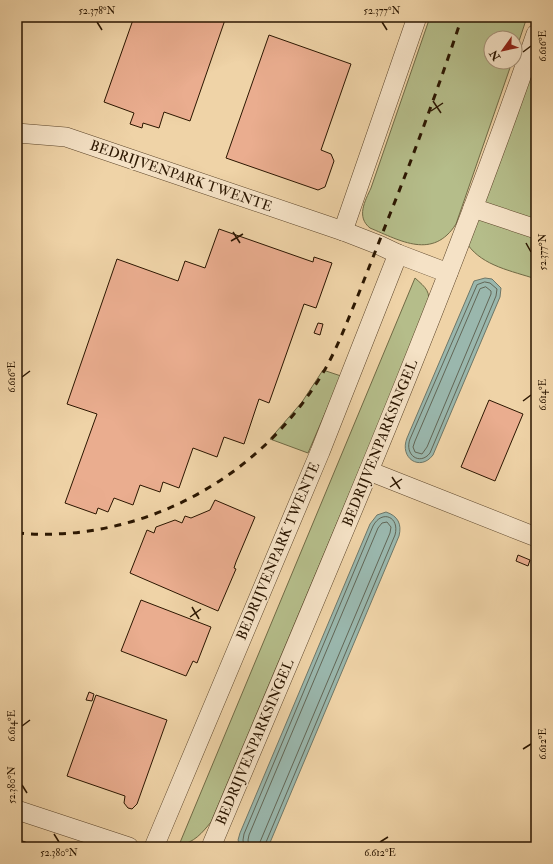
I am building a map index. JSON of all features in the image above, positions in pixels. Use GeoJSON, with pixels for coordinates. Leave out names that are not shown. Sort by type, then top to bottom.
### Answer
{"type":"FeatureCollection","features":[{"type":"Feature","properties":{"kind":"street"},"geometry":{"type":"LineString","coordinates":[[343,231],[417,17]]}},
{"type":"Feature","properties":{"kind":"street","name":"BEDRIJVENPARKSINGEL"},"geometry":{"type":"LineString","coordinates":[[211,847],[369,471],[473,208],[536,34]]}},
{"type":"Feature","properties":{"kind":"street","name":"BEDRIJVENPARK TWENTE"},"geometry":{"type":"LineString","coordinates":[[17,133],[66,137],[343,231],[448,273]]}},
{"type":"Feature","properties":{"kind":"street"},"geometry":{"type":"LineString","coordinates":[[473,208],[536,229]]}},
{"type":"Feature","properties":{"kind":"street","name":"BEDRIJVENPARK TWENTE"},"geometry":{"type":"LineString","coordinates":[[154,847],[320,452],[398,254]]}},
{"type":"Feature","properties":{"kind":"street"},"geometry":{"type":"LineString","coordinates":[[369,471],[536,537]]}},
{"type":"Feature","properties":{"kind":"street"},"geometry":{"type":"LineString","coordinates":[[17,810],[129,847]]}},
{"type":"Feature","properties":{"kind":"green space"},"geometry":{"type":"Polygon","coordinates":[[[430,17],[527,17],[523,30],[483,30],[483,70],[509,70],[456,224],[447,235],[437,242],[427,245],[416,244],[393,238],[370,228],[363,219],[363,209],[364,203],[371,188],[430,17]]]}},
{"type":"Feature","properties":{"kind":"green space"},"geometry":{"type":"Polygon","coordinates":[[[536,56],[536,203],[530,221],[484,204],[536,56]]]}},
{"type":"Feature","properties":{"kind":"green space"},"geometry":{"type":"Polygon","coordinates":[[[480,215],[536,235],[536,279],[499,267],[490,263],[474,252],[468,245],[480,215]]]}},
{"type":"Feature","properties":{"kind":"green space"},"geometry":{"type":"Polygon","coordinates":[[[415,278],[427,290],[429,297],[428,307],[211,822],[201,834],[193,840],[179,845],[415,278]]]}},
{"type":"Feature","properties":{"kind":"green space"},"geometry":{"type":"Polygon","coordinates":[[[323,370],[341,376],[308,453],[270,439],[302,402],[323,370]]]}},
{"type":"Feature","properties":{"kind":"water"},"geometry":{"type":"Polygon","coordinates":[[[485,278],[492,279],[501,288],[500,297],[433,455],[428,460],[417,462],[408,457],[405,445],[407,438],[474,281],[485,278]]]}},
{"type":"Feature","properties":{"kind":"water"},"geometry":{"type":"Polygon","coordinates":[[[386,512],[394,516],[398,521],[400,528],[399,536],[269,845],[267,847],[241,847],[238,840],[240,833],[370,524],[377,515],[386,512]]]}},
{"type":"Feature","properties":{"kind":"building"},"geometry":{"type":"Polygon","coordinates":[[[134,17],[226,17],[190,121],[164,112],[159,128],[143,123],[142,128],[130,124],[134,113],[104,102],[134,17]]]}},
{"type":"Feature","properties":{"kind":"building"},"geometry":{"type":"Polygon","coordinates":[[[269,35],[351,64],[321,150],[331,154],[334,161],[325,187],[318,190],[226,158],[269,35]]]}},
{"type":"Feature","properties":{"kind":"building"},"geometry":{"type":"Polygon","coordinates":[[[219,229],[313,262],[314,257],[332,263],[316,308],[304,304],[269,403],[259,399],[244,444],[224,437],[217,457],[193,448],[179,488],[163,482],[160,492],[140,485],[133,505],[114,498],[108,512],[98,508],[96,514],[65,503],[97,414],[67,404],[117,259],[178,281],[185,261],[205,268],[219,229]]]}},
{"type":"Feature","properties":{"kind":"building"},"geometry":{"type":"Polygon","coordinates":[[[318,323],[323,324],[320,335],[314,333],[318,323]]]}},
{"type":"Feature","properties":{"kind":"building"},"geometry":{"type":"Polygon","coordinates":[[[489,400],[523,414],[495,481],[461,467],[489,400]]]}},
{"type":"Feature","properties":{"kind":"building"},"geometry":{"type":"Polygon","coordinates":[[[215,500],[255,517],[236,562],[234,568],[236,569],[218,611],[130,573],[147,530],[154,533],[156,527],[175,520],[182,523],[185,516],[191,518],[210,510],[215,500]]]}},
{"type":"Feature","properties":{"kind":"building"},"geometry":{"type":"Polygon","coordinates":[[[518,555],[530,560],[528,566],[516,561],[518,555]]]}},
{"type":"Feature","properties":{"kind":"building"},"geometry":{"type":"Polygon","coordinates":[[[141,600],[211,627],[197,663],[193,661],[186,676],[121,651],[141,600]]]}},
{"type":"Feature","properties":{"kind":"building"},"geometry":{"type":"Polygon","coordinates":[[[89,692],[94,694],[92,701],[86,700],[89,692]]]}},
{"type":"Feature","properties":{"kind":"building"},"geometry":{"type":"Polygon","coordinates":[[[96,695],[167,720],[137,804],[132,809],[128,808],[124,803],[125,796],[67,776],[96,695]]]}},
{"type":"Feature","properties":{"kind":"building"},"geometry":{"type":"Polygon","coordinates":[[[17,839],[39,847],[17,847],[17,839]]]}},
{"type":"Feature","properties":{"kind":"railway"},"geometry":{"type":"LineString","coordinates":[[17,533],[63,534],[107,528],[150,516],[191,498],[229,474],[264,446],[295,413],[321,376],[345,328],[400,190],[462,17]]}}]}
